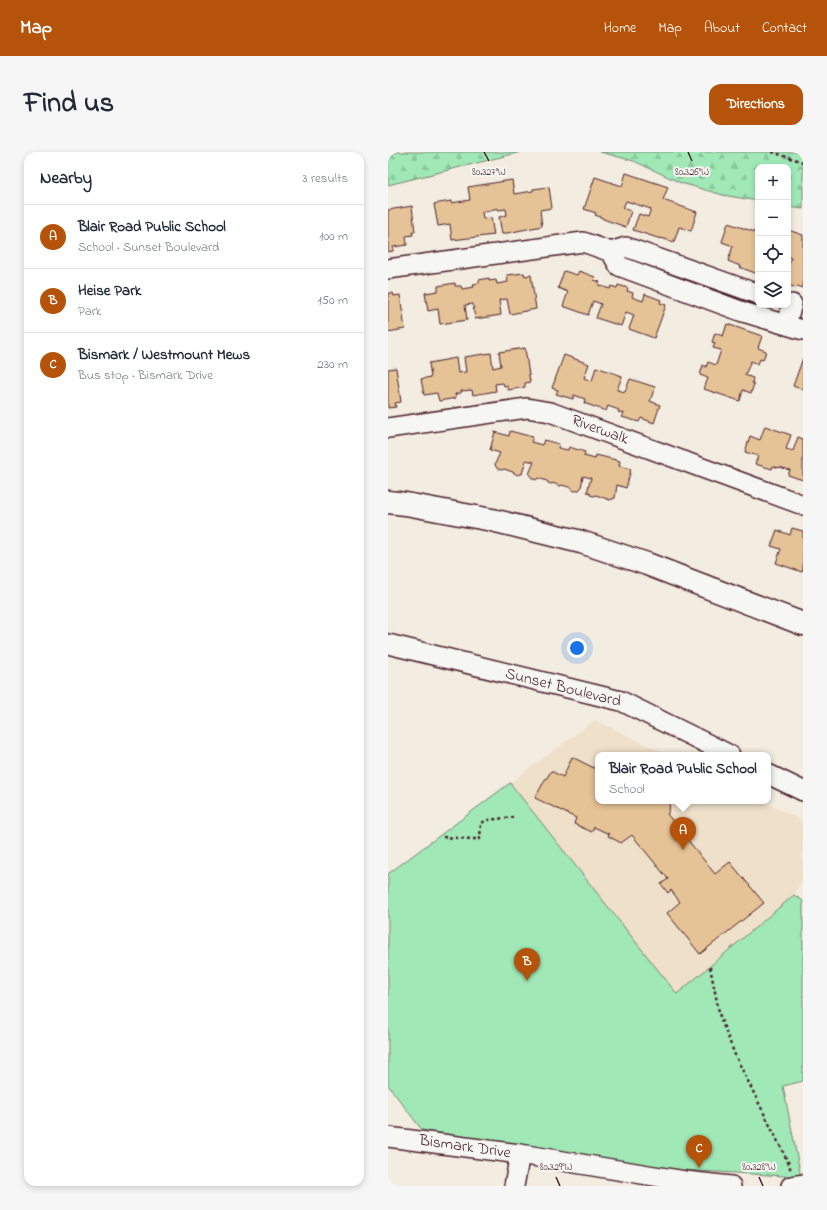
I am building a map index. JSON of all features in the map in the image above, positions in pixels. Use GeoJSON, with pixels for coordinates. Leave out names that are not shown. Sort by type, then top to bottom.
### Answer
{"type":"FeatureCollection","features":[{"type":"Feature","properties":{"kind":"main road"},"geometry":{"type":"LineString","coordinates":[[388,502],[492,520],[581,542],[647,564],[803,624]]}},
{"type":"Feature","properties":{"kind":"street"},"geometry":{"type":"LineString","coordinates":[[388,269],[583,242],[610,252],[619,266],[743,312],[795,327],[794,305]]}},
{"type":"Feature","properties":{"kind":"street"},"geometry":{"type":"LineString","coordinates":[[610,252],[626,247],[753,293],[743,312]]}},
{"type":"Feature","properties":{"kind":"street"},"geometry":{"type":"LineString","coordinates":[[643,274],[650,256]]}},
{"type":"Feature","properties":{"kind":"street","name":"Riverwalk"},"geometry":{"type":"LineString","coordinates":[[388,428],[527,408],[550,412],[803,505]]}},
{"type":"Feature","properties":{"kind":"street","name":"Sunset Boulevard"},"geometry":{"type":"LineString","coordinates":[[388,644],[621,701],[724,752]]}},
{"type":"Feature","properties":{"kind":"street"},"geometry":{"type":"LineString","coordinates":[[771,775],[803,791]]}},
{"type":"Feature","properties":{"kind":"street","name":"Bismark Drive"},"geometry":{"type":"LineString","coordinates":[[388,1137],[520,1154],[684,1184],[731,1186]]}},
{"type":"Feature","properties":{"kind":"street"},"geometry":{"type":"LineString","coordinates":[[514,1186],[520,1154]]}},
{"type":"Feature","properties":{"kind":"path"},"geometry":{"type":"LineString","coordinates":[[772,152],[803,162]]}},
{"type":"Feature","properties":{"kind":"path"},"geometry":{"type":"LineString","coordinates":[[443,837],[480,839],[481,823],[488,820],[513,817]]}},
{"type":"Feature","properties":{"kind":"path"},"geometry":{"type":"LineString","coordinates":[[710,967],[720,1017],[735,1055],[790,1166],[795,1181]]}},
{"type":"Feature","properties":{"kind":"shaded area"},"geometry":{"type":"Polygon","coordinates":[[[595,720],[662,752],[595,752],[595,804],[768,804],[803,821],[803,879],[794,895],[677,995],[510,783],[595,720]]]}},
{"type":"Feature","properties":{"kind":"green space"},"geometry":{"type":"Polygon","coordinates":[[[388,152],[521,152],[388,185],[388,152]]]}},
{"type":"Feature","properties":{"kind":"green space"},"geometry":{"type":"Polygon","coordinates":[[[600,152],[803,152],[803,209],[791,207],[791,164],[755,164],[755,200],[723,195],[681,183],[634,161],[600,152]]]}},
{"type":"Feature","properties":{"kind":"green space"},"geometry":{"type":"Polygon","coordinates":[[[510,783],[677,994],[794,895],[803,901],[803,1081],[783,1086],[801,1177],[684,1170],[518,1146],[422,1130],[388,1085],[388,874],[510,783]]]}},
{"type":"Feature","properties":{"kind":"building"},"geometry":{"type":"Polygon","coordinates":[[[626,173],[668,187],[663,200],[697,212],[691,231],[679,227],[674,242],[633,230],[639,214],[648,217],[651,209],[626,201],[623,208],[631,211],[626,227],[603,219],[595,215],[596,213],[584,209],[595,177],[622,186],[626,173]]]}},
{"type":"Feature","properties":{"kind":"building"},"geometry":{"type":"Polygon","coordinates":[[[512,180],[514,194],[549,187],[552,208],[540,210],[542,226],[502,234],[499,217],[507,215],[506,209],[498,210],[498,208],[482,212],[483,219],[491,218],[494,235],[452,240],[450,224],[438,226],[434,204],[470,200],[468,187],[512,180]]]}},
{"type":"Feature","properties":{"kind":"building"},"geometry":{"type":"Polygon","coordinates":[[[412,206],[415,232],[412,232],[413,235],[406,236],[407,245],[393,247],[393,251],[388,252],[388,210],[412,206]]]}},
{"type":"Feature","properties":{"kind":"building"},"geometry":{"type":"Polygon","coordinates":[[[728,223],[755,232],[755,273],[728,261],[733,246],[722,242],[728,223]]]}},
{"type":"Feature","properties":{"kind":"building"},"geometry":{"type":"Polygon","coordinates":[[[791,231],[803,235],[803,288],[798,286],[797,288],[791,286],[791,231]]]}},
{"type":"Feature","properties":{"kind":"building"},"geometry":{"type":"Polygon","coordinates":[[[564,271],[577,275],[579,271],[595,277],[594,280],[600,282],[598,285],[610,289],[611,286],[617,288],[618,285],[628,288],[627,291],[633,293],[632,297],[643,301],[645,294],[661,300],[660,303],[666,305],[654,338],[629,329],[634,315],[626,312],[621,326],[596,318],[601,304],[593,301],[588,315],[563,306],[568,292],[558,288],[564,271]]]}},
{"type":"Feature","properties":{"kind":"building"},"geometry":{"type":"Polygon","coordinates":[[[524,273],[525,276],[531,275],[536,309],[510,314],[507,299],[499,300],[501,315],[475,319],[473,304],[465,305],[467,320],[440,324],[438,309],[428,311],[425,293],[438,291],[438,286],[455,283],[455,286],[461,286],[462,289],[474,287],[473,284],[479,283],[479,280],[489,278],[489,281],[496,280],[497,284],[508,282],[507,275],[524,273]]]}},
{"type":"Feature","properties":{"kind":"building"},"geometry":{"type":"Polygon","coordinates":[[[388,293],[393,293],[394,296],[400,295],[405,329],[388,332],[388,293]]]}},
{"type":"Feature","properties":{"kind":"building"},"geometry":{"type":"Polygon","coordinates":[[[727,324],[762,336],[758,348],[766,351],[763,360],[760,359],[758,364],[751,361],[745,375],[753,378],[752,383],[754,384],[751,393],[743,390],[740,401],[704,389],[708,378],[700,375],[703,365],[706,367],[708,362],[716,365],[721,350],[713,348],[715,343],[712,342],[715,333],[723,336],[727,324]]]}},
{"type":"Feature","properties":{"kind":"building"},"geometry":{"type":"Polygon","coordinates":[[[525,348],[530,382],[525,383],[525,387],[508,390],[507,386],[504,386],[503,383],[495,384],[496,391],[473,395],[472,390],[461,391],[461,393],[455,394],[456,398],[439,401],[437,393],[424,395],[421,379],[431,377],[429,363],[456,358],[458,373],[466,372],[464,357],[491,353],[493,368],[501,366],[499,352],[525,348]]]}},
{"type":"Feature","properties":{"kind":"building"},"geometry":{"type":"Polygon","coordinates":[[[564,355],[589,364],[584,378],[592,381],[596,367],[622,376],[617,390],[625,392],[630,379],[655,387],[650,401],[660,405],[654,423],[641,418],[639,422],[622,417],[624,413],[618,412],[619,410],[608,406],[606,411],[584,403],[585,399],[574,395],[573,399],[556,394],[558,390],[552,388],[564,355]]]}},
{"type":"Feature","properties":{"kind":"building"},"geometry":{"type":"Polygon","coordinates":[[[803,358],[803,390],[793,386],[803,358]]]}},
{"type":"Feature","properties":{"kind":"building"},"geometry":{"type":"Polygon","coordinates":[[[396,368],[401,402],[395,403],[396,407],[388,408],[388,369],[396,368]]]}},
{"type":"Feature","properties":{"kind":"building"},"geometry":{"type":"Polygon","coordinates":[[[765,426],[791,435],[786,449],[793,451],[798,437],[803,439],[803,480],[788,475],[790,470],[773,466],[772,469],[755,464],[758,456],[745,452],[750,436],[760,440],[765,426]]]}},
{"type":"Feature","properties":{"kind":"building"},"geometry":{"type":"Polygon","coordinates":[[[510,431],[533,437],[531,442],[542,445],[544,440],[559,444],[558,448],[568,450],[569,447],[585,452],[584,456],[595,459],[596,455],[620,461],[619,466],[631,469],[626,488],[617,485],[615,498],[610,500],[596,495],[590,495],[590,493],[587,492],[591,478],[583,476],[581,488],[576,491],[562,485],[560,486],[553,483],[548,483],[547,481],[538,478],[536,480],[532,478],[529,474],[534,462],[526,460],[522,474],[518,475],[504,469],[498,469],[495,464],[500,453],[490,450],[495,432],[509,436],[510,431]]]}},
{"type":"Feature","properties":{"kind":"building"},"geometry":{"type":"Polygon","coordinates":[[[792,528],[803,531],[802,572],[776,563],[781,549],[771,546],[777,530],[790,535],[792,528]]]}},
{"type":"Feature","properties":{"kind":"building"},"geometry":{"type":"Polygon","coordinates":[[[572,757],[595,768],[595,804],[670,804],[669,812],[667,814],[715,874],[730,862],[764,903],[700,954],[667,913],[680,902],[671,890],[668,893],[661,884],[668,879],[632,835],[621,843],[608,836],[609,834],[594,827],[592,832],[574,824],[576,818],[535,798],[551,771],[563,777],[572,757]]]}},
{"type":"Feature","properties":{"kind":"place","name":"Blair Road Public School"},"geometry":{"type":"Point","coordinates":[683,850]}},
{"type":"Feature","properties":{"kind":"place","name":"Heise Park"},"geometry":{"type":"Point","coordinates":[527,981]}},
{"type":"Feature","properties":{"kind":"place","name":"Bismark / Westmount Mews"},"geometry":{"type":"Point","coordinates":[699,1168]}}]}
